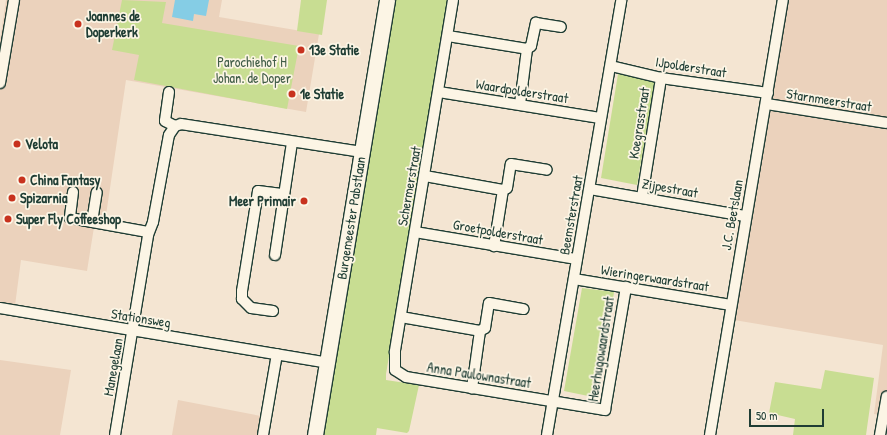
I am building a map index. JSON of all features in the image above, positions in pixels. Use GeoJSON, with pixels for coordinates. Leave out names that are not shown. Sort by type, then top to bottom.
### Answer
{"type":"FeatureCollection","features":[{"type":"Feature","properties":{"kind":"street"},"geometry":{"type":"LineString","coordinates":[[0,83],[14,0]]}},
{"type":"Feature","properties":{"kind":"street","name":"Burgemeester Pabstlaan"},"geometry":{"type":"LineString","coordinates":[[315,435],[387,0]]}},
{"type":"Feature","properties":{"kind":"street","name":"Schermerstraat"},"geometry":{"type":"LineString","coordinates":[[400,374],[393,364],[453,0]]}},
{"type":"Feature","properties":{"kind":"street","name":"Beemsterstraat"},"geometry":{"type":"LineString","coordinates":[[547,435],[621,0]]}},
{"type":"Feature","properties":{"kind":"street","name":"J.C. Beetslaan"},"geometry":{"type":"LineString","coordinates":[[710,435],[745,216],[767,104],[781,0]]}},
{"type":"Feature","properties":{"kind":"street"},"geometry":{"type":"LineString","coordinates":[[520,104],[528,49],[531,46],[536,23],[560,27]]}},
{"type":"Feature","properties":{"kind":"street"},"geometry":{"type":"LineString","coordinates":[[448,36],[528,49]]}},
{"type":"Feature","properties":{"kind":"street","name":"IJpolderstraat"},"geometry":{"type":"LineString","coordinates":[[610,66],[661,78],[768,93]]}},
{"type":"Feature","properties":{"kind":"street","name":"Koegrasstraat"},"geometry":{"type":"LineString","coordinates":[[642,197],[661,78]]}},
{"type":"Feature","properties":{"kind":"street"},"geometry":{"type":"LineString","coordinates":[[169,92],[165,121],[175,126],[181,124],[362,152]]}},
{"type":"Feature","properties":{"kind":"street","name":"Waardpolderstraat"},"geometry":{"type":"LineString","coordinates":[[439,92],[600,118]]}},
{"type":"Feature","properties":{"kind":"street","name":"Starnmeerstraat"},"geometry":{"type":"LineString","coordinates":[[767,104],[887,124]]}},
{"type":"Feature","properties":{"kind":"street","name":"Manegelaan"},"geometry":{"type":"LineString","coordinates":[[115,435],[134,332],[148,232],[153,222],[169,135],[175,126]]}},
{"type":"Feature","properties":{"kind":"street"},"geometry":{"type":"LineString","coordinates":[[275,255],[292,142]]}},
{"type":"Feature","properties":{"kind":"street"},"geometry":{"type":"LineString","coordinates":[[494,246],[503,190],[507,188],[511,164],[547,170]]}},
{"type":"Feature","properties":{"kind":"street"},"geometry":{"type":"LineString","coordinates":[[425,176],[503,190]]}},
{"type":"Feature","properties":{"kind":"street","name":"Zijpestraat"},"geometry":{"type":"LineString","coordinates":[[590,189],[745,216]]}},
{"type":"Feature","properties":{"kind":"street"},"geometry":{"type":"LineString","coordinates":[[273,311],[251,308],[242,298],[242,291],[258,191],[284,194]]}},
{"type":"Feature","properties":{"kind":"street"},"geometry":{"type":"LineString","coordinates":[[73,192],[70,218],[148,232]]}},
{"type":"Feature","properties":{"kind":"street"},"geometry":{"type":"LineString","coordinates":[[92,222],[97,192]]}},
{"type":"Feature","properties":{"kind":"street","name":"Groetpolderstraat"},"geometry":{"type":"LineString","coordinates":[[415,232],[577,259]]}},
{"type":"Feature","properties":{"kind":"street","name":"Wieringerwaardstraat"},"geometry":{"type":"LineString","coordinates":[[574,279],[731,305]]}},
{"type":"Feature","properties":{"kind":"street","name":"Heerhugowaardstraat"},"geometry":{"type":"LineString","coordinates":[[553,401],[605,410],[626,287]]}},
{"type":"Feature","properties":{"kind":"street"},"geometry":{"type":"LineString","coordinates":[[401,317],[480,331],[485,328],[489,303],[523,309]]}},
{"type":"Feature","properties":{"kind":"street","name":"Stationsweg"},"geometry":{"type":"LineString","coordinates":[[0,308],[134,332],[327,363]]}},
{"type":"Feature","properties":{"kind":"street"},"geometry":{"type":"LineString","coordinates":[[472,388],[480,331]]}},
{"type":"Feature","properties":{"kind":"street"},"geometry":{"type":"LineString","coordinates":[[263,435],[278,354]]}},
{"type":"Feature","properties":{"kind":"street","name":"Anna Paulownastraat"},"geometry":{"type":"LineString","coordinates":[[400,374],[472,388],[553,401]]}},
{"type":"Feature","properties":{"kind":"street"},"geometry":{"type":"LineString","coordinates":[[880,435],[887,397]]}},
{"type":"Feature","properties":{"kind":"shaded area"},"geometry":{"type":"Polygon","coordinates":[[[6,0],[222,0],[219,17],[319,34],[306,112],[126,80],[105,222],[95,221],[87,271],[21,260],[14,313],[0,310],[0,40],[6,0]]]}},
{"type":"Feature","properties":{"kind":"shaded area"},"geometry":{"type":"Polygon","coordinates":[[[780,0],[887,0],[887,416],[874,414],[883,345],[728,319],[780,0]]]}},
{"type":"Feature","properties":{"kind":"shaded area"},"geometry":{"type":"Polygon","coordinates":[[[0,360],[71,370],[60,435],[0,435],[0,360]]]}},
{"type":"Feature","properties":{"kind":"shaded area"},"geometry":{"type":"Polygon","coordinates":[[[178,400],[261,416],[257,435],[172,435],[178,400]]]}},
{"type":"Feature","properties":{"kind":"green space","name":"Parochiehof H Johan. de Doper"},"geometry":{"type":"Polygon","coordinates":[[[122,0],[166,2],[162,23],[299,46],[287,109],[134,80],[139,55],[112,50],[122,0]]]}},
{"type":"Feature","properties":{"kind":"green space"},"geometry":{"type":"Polygon","coordinates":[[[301,0],[327,0],[322,35],[297,31],[301,0]]]}},
{"type":"Feature","properties":{"kind":"green space"},"geometry":{"type":"Polygon","coordinates":[[[395,0],[449,0],[386,374],[386,380],[419,385],[409,431],[407,433],[377,428],[376,435],[322,435],[395,0]]]}},
{"type":"Feature","properties":{"kind":"green space"},"geometry":{"type":"Polygon","coordinates":[[[618,74],[655,81],[637,185],[601,178],[618,74]]]}},
{"type":"Feature","properties":{"kind":"green space"},"geometry":{"type":"Polygon","coordinates":[[[582,288],[614,292],[598,398],[564,391],[582,288]]]}},
{"type":"Feature","properties":{"kind":"green space"},"geometry":{"type":"Polygon","coordinates":[[[825,370],[874,378],[866,435],[793,435],[795,419],[769,413],[775,382],[821,389],[825,370]]]}},
{"type":"Feature","properties":{"kind":"water"},"geometry":{"type":"Polygon","coordinates":[[[175,0],[209,0],[206,16],[194,14],[193,21],[172,17],[175,0]]]}},
{"type":"Feature","properties":{"kind":"place","name":"Joannes de Doperkerk"},"geometry":{"type":"Point","coordinates":[78,24]}},
{"type":"Feature","properties":{"kind":"place","name":"13e Statie"},"geometry":{"type":"Point","coordinates":[301,50]}},
{"type":"Feature","properties":{"kind":"place","name":"1e Statie"},"geometry":{"type":"Point","coordinates":[292,94]}},
{"type":"Feature","properties":{"kind":"place","name":"Velota"},"geometry":{"type":"Point","coordinates":[17,144]}},
{"type":"Feature","properties":{"kind":"place","name":"China Fantasy"},"geometry":{"type":"Point","coordinates":[22,180]}},
{"type":"Feature","properties":{"kind":"place","name":"Spizarnia"},"geometry":{"type":"Point","coordinates":[12,198]}},
{"type":"Feature","properties":{"kind":"place","name":"Meer Primair"},"geometry":{"type":"Point","coordinates":[304,201]}},
{"type":"Feature","properties":{"kind":"place","name":"Super Fly Coffeeshop"},"geometry":{"type":"Point","coordinates":[8,219]}}]}
